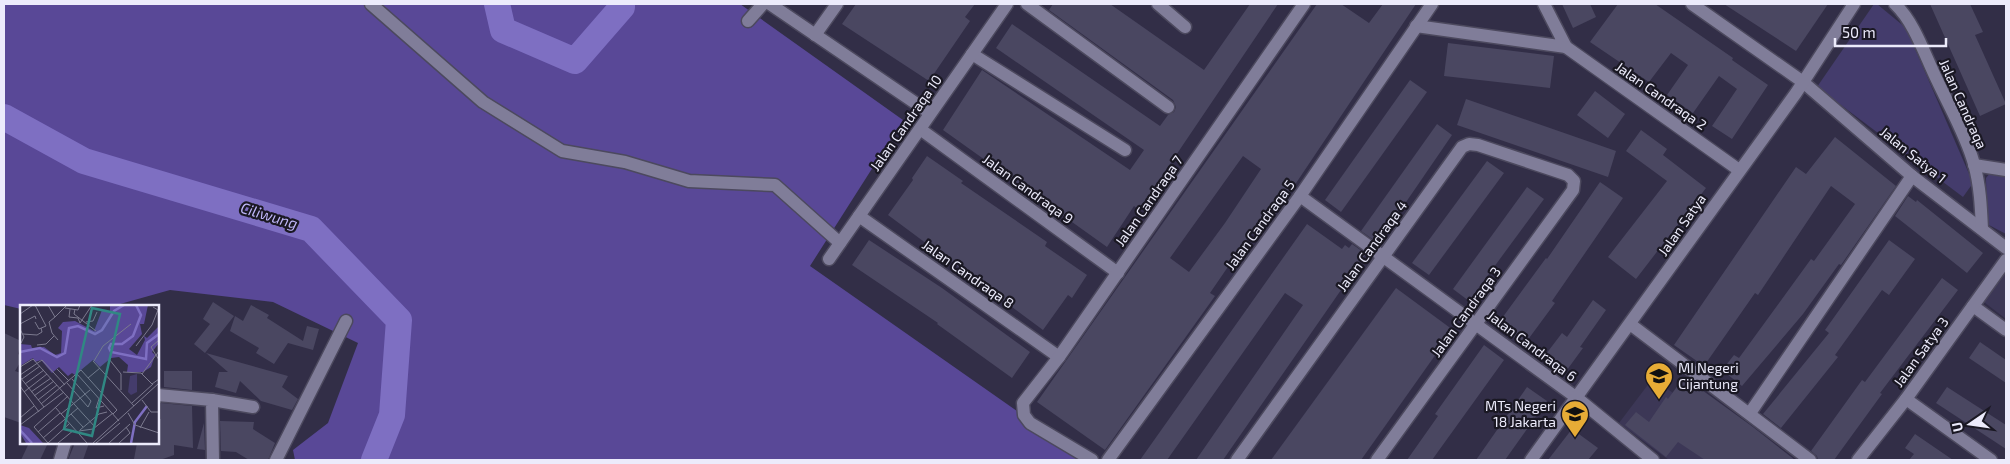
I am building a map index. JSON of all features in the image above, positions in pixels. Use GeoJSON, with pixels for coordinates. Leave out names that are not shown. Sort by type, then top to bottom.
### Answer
{"type":"FeatureCollection","features":[{"type":"Feature","properties":{"kind":"street"},"geometry":{"type":"LineString","coordinates":[[371,4],[483,102],[562,151],[625,162],[689,181],[775,184],[840,243]]}},
{"type":"Feature","properties":{"kind":"street"},"geometry":{"type":"LineString","coordinates":[[748,21],[763,4]]}},
{"type":"Feature","properties":{"kind":"street"},"geometry":{"type":"LineString","coordinates":[[770,4],[930,113]]}},
{"type":"Feature","properties":{"kind":"street"},"geometry":{"type":"LineString","coordinates":[[816,35],[837,4]]}},
{"type":"Feature","properties":{"kind":"street","name":"Jalan Candraqa 10"},"geometry":{"type":"LineString","coordinates":[[829,259],[1007,4]]}},
{"type":"Feature","properties":{"kind":"street"},"geometry":{"type":"LineString","coordinates":[[1027,4],[1168,107]]}},
{"type":"Feature","properties":{"kind":"street"},"geometry":{"type":"LineString","coordinates":[[1158,4],[1185,27]]}},
{"type":"Feature","properties":{"kind":"street","name":"Jalan Candraqa 7"},"geometry":{"type":"LineString","coordinates":[[1092,460],[1030,423],[1024,415],[1023,403],[1059,357],[1304,4]]}},
{"type":"Feature","properties":{"kind":"street","name":"Jalan Candraqa 5"},"geometry":{"type":"LineString","coordinates":[[1108,460],[1300,196],[1432,4]]}},
{"type":"Feature","properties":{"kind":"street","name":"Jalan Candraqa 2"},"geometry":{"type":"LineString","coordinates":[[1544,4],[1566,47]]}},
{"type":"Feature","properties":{"kind":"street","name":"Jalan Satya 1"},"geometry":{"type":"LineString","coordinates":[[1692,4],[1803,82],[1912,176],[2006,248]]}},
{"type":"Feature","properties":{"kind":"street","name":"Jalan Satya"},"geometry":{"type":"LineString","coordinates":[[1530,460],[1577,398],[1803,82],[1854,4]]}},
{"type":"Feature","properties":{"kind":"street","name":"Jalan Candraqa"},"geometry":{"type":"LineString","coordinates":[[1895,4],[1902,10],[1912,29],[1964,137],[1974,165],[1980,197],[1982,229]]}},
{"type":"Feature","properties":{"kind":"street","name":"Jalan Candraqa 2"},"geometry":{"type":"LineString","coordinates":[[1416,26],[1566,47],[1739,170]]}},
{"type":"Feature","properties":{"kind":"street"},"geometry":{"type":"LineString","coordinates":[[972,54],[1125,150]]}},
{"type":"Feature","properties":{"kind":"street","name":"Jalan Candraqa 9"},"geometry":{"type":"LineString","coordinates":[[920,129],[1118,273]]}},
{"type":"Feature","properties":{"kind":"street","name":"Jalan Candraqa 4"},"geometry":{"type":"LineString","coordinates":[[1237,460],[1462,147],[1469,144],[1478,144],[1568,175],[1574,180]]}},
{"type":"Feature","properties":{"kind":"street","name":"Jalan Candraqa"},"geometry":{"type":"LineString","coordinates":[[1974,165],[2006,170]]}},
{"type":"Feature","properties":{"kind":"street"},"geometry":{"type":"LineString","coordinates":[[1750,414],[1912,176]]}},
{"type":"Feature","properties":{"kind":"street","name":"Jalan Candraqa 3"},"geometry":{"type":"LineString","coordinates":[[1377,460],[1573,190],[1574,180]]}},
{"type":"Feature","properties":{"kind":"street","name":"Jalan Candraqa 6"},"geometry":{"type":"LineString","coordinates":[[1300,196],[1577,398],[1653,460]]}},
{"type":"Feature","properties":{"kind":"street","name":"Jalan Candraqa 8"},"geometry":{"type":"LineString","coordinates":[[859,216],[1059,357]]}},
{"type":"Feature","properties":{"kind":"street","name":"Jalan Satya 3"},"geometry":{"type":"LineString","coordinates":[[1858,460],[1906,399],[2006,260]]}},
{"type":"Feature","properties":{"kind":"street"},"geometry":{"type":"LineString","coordinates":[[1973,306],[2006,330]]}},
{"type":"Feature","properties":{"kind":"street"},"geometry":{"type":"LineString","coordinates":[[276,460],[346,321]]}},
{"type":"Feature","properties":{"kind":"street"},"geometry":{"type":"LineString","coordinates":[[1630,324],[1810,460]]}},
{"type":"Feature","properties":{"kind":"street"},"geometry":{"type":"LineString","coordinates":[[159,395],[212,400],[253,407]]}},
{"type":"Feature","properties":{"kind":"street"},"geometry":{"type":"LineString","coordinates":[[1906,399],[1991,460]]}},
{"type":"Feature","properties":{"kind":"street"},"geometry":{"type":"LineString","coordinates":[[212,400],[212,460]]}},
{"type":"Feature","properties":{"kind":"street"},"geometry":{"type":"LineString","coordinates":[[60,460],[65,444]]}},
{"type":"Feature","properties":{"kind":"shaded area"},"geometry":{"type":"Polygon","coordinates":[[[4,4],[740,4],[903,120],[810,266],[1087,460],[295,460],[293,450],[328,423],[358,343],[273,302],[170,290],[117,305],[20,305],[20,309],[4,305],[4,4]]]}},
{"type":"Feature","properties":{"kind":"shaded area"},"geometry":{"type":"Polygon","coordinates":[[[1874,4],[1877,4],[1906,28],[1973,183],[1963,197],[1817,87],[1874,4]]]}},
{"type":"Feature","properties":{"kind":"shaded area"},"geometry":{"type":"Polygon","coordinates":[[[1991,172],[2006,175],[2006,234],[1987,224],[1986,178],[1991,172]]]}},
{"type":"Feature","properties":{"kind":"shaded area"},"geometry":{"type":"Polygon","coordinates":[[[2006,272],[2006,319],[1984,302],[2006,272]]]}},
{"type":"Feature","properties":{"kind":"shaded area","name":"MI Negeri Cijantung"},"geometry":{"type":"Polygon","coordinates":[[[1653,378],[1762,460],[1669,460],[1619,423],[1653,378]]]}},
{"type":"Feature","properties":{"kind":"building"},"geometry":{"type":"Polygon","coordinates":[[[856,4],[975,4],[965,17],[970,21],[929,81],[842,24],[856,4]]]}},
{"type":"Feature","properties":{"kind":"building"},"geometry":{"type":"Polygon","coordinates":[[[1053,4],[1110,4],[1204,70],[1250,4],[1278,4],[1139,210],[1134,206],[1107,247],[943,130],[982,70],[1130,170],[1144,150],[996,48],[1012,24],[1160,126],[1168,115],[1174,112],[1176,107],[1173,100],[1049,10],[1053,4]]]}},
{"type":"Feature","properties":{"kind":"building"},"geometry":{"type":"Polygon","coordinates":[[[1317,4],[1341,4],[1369,23],[1383,4],[1416,4],[1264,231],[1256,226],[1210,293],[1215,296],[1105,450],[1037,402],[1317,4]],[[1243,156],[1170,258],[1189,272],[1261,169],[1243,156]]]}},
{"type":"Feature","properties":{"kind":"building"},"geometry":{"type":"Polygon","coordinates":[[[1562,4],[1590,4],[1596,17],[1573,28],[1562,4]]]}},
{"type":"Feature","properties":{"kind":"building"},"geometry":{"type":"Polygon","coordinates":[[[1618,4],[1655,4],[1733,58],[1732,60],[1768,85],[1732,139],[1712,126],[1737,89],[1719,76],[1693,113],[1667,95],[1688,65],[1671,53],[1649,82],[1590,42],[1618,4]]]}},
{"type":"Feature","properties":{"kind":"building"},"geometry":{"type":"Polygon","coordinates":[[[1724,4],[1828,4],[1796,51],[1724,4]]]}},
{"type":"Feature","properties":{"kind":"building"},"geometry":{"type":"Polygon","coordinates":[[[1930,4],[1970,4],[1983,32],[1975,35],[2006,104],[1980,116],[1930,4]]]}},
{"type":"Feature","properties":{"kind":"building"},"geometry":{"type":"Polygon","coordinates":[[[1448,43],[1554,56],[1550,88],[1444,76],[1448,43]]]}},
{"type":"Feature","properties":{"kind":"building"},"geometry":{"type":"Polygon","coordinates":[[[1410,80],[1427,92],[1341,212],[1325,200],[1410,80]]]}},
{"type":"Feature","properties":{"kind":"building"},"geometry":{"type":"Polygon","coordinates":[[[1595,91],[1625,114],[1608,138],[1577,115],[1595,91]]]}},
{"type":"Feature","properties":{"kind":"building"},"geometry":{"type":"Polygon","coordinates":[[[1466,99],[1616,151],[1608,177],[1457,125],[1466,99]]]}},
{"type":"Feature","properties":{"kind":"building"},"geometry":{"type":"Polygon","coordinates":[[[1437,124],[1452,135],[1378,243],[1361,231],[1437,124]]]}},
{"type":"Feature","properties":{"kind":"building"},"geometry":{"type":"Polygon","coordinates":[[[1641,130],[1667,149],[1663,155],[1706,188],[1636,279],[1608,257],[1667,181],[1626,151],[1641,130]]]}},
{"type":"Feature","properties":{"kind":"building"},"geometry":{"type":"Polygon","coordinates":[[[1835,137],[1896,186],[1841,265],[1839,264],[1803,314],[1742,386],[1722,370],[1734,355],[1739,358],[1811,259],[1814,261],[1855,204],[1831,186],[1758,295],[1755,293],[1704,366],[1674,345],[1796,167],[1806,174],[1835,137]]]}},
{"type":"Feature","properties":{"kind":"building"},"geometry":{"type":"Polygon","coordinates":[[[927,156],[963,181],[961,183],[1047,242],[1045,246],[1087,275],[1072,298],[1068,295],[1043,330],[888,215],[913,180],[912,178],[927,156]]]}},
{"type":"Feature","properties":{"kind":"building"},"geometry":{"type":"Polygon","coordinates":[[[1487,161],[1504,173],[1429,275],[1412,263],[1487,161]]]}},
{"type":"Feature","properties":{"kind":"building"},"geometry":{"type":"Polygon","coordinates":[[[1600,182],[1623,198],[1552,301],[1555,303],[1524,345],[1497,325],[1547,259],[1600,182]]]}},
{"type":"Feature","properties":{"kind":"building"},"geometry":{"type":"Polygon","coordinates":[[[1527,187],[1544,199],[1469,301],[1453,289],[1527,187]]]}},
{"type":"Feature","properties":{"kind":"building"},"geometry":{"type":"Polygon","coordinates":[[[1908,196],[1916,202],[1917,200],[1983,253],[1967,273],[1895,216],[1908,196]]]}},
{"type":"Feature","properties":{"kind":"building"},"geometry":{"type":"Polygon","coordinates":[[[1307,224],[1342,249],[1345,245],[1349,248],[1352,244],[1366,254],[1223,460],[1196,460],[1303,305],[1285,293],[1167,460],[1140,460],[1307,224]]]}},
{"type":"Feature","properties":{"kind":"building"},"geometry":{"type":"Polygon","coordinates":[[[869,240],[942,288],[1030,352],[1012,378],[938,323],[852,265],[869,240]]]}},
{"type":"Feature","properties":{"kind":"building"},"geometry":{"type":"Polygon","coordinates":[[[1889,240],[1915,259],[1889,295],[1882,290],[1835,355],[1838,357],[1781,428],[1763,414],[1829,333],[1825,330],[1889,240]]]}},
{"type":"Feature","properties":{"kind":"building"},"geometry":{"type":"Polygon","coordinates":[[[1942,278],[1958,290],[1880,393],[1882,394],[1834,460],[1818,460],[1817,456],[1811,451],[1862,380],[1865,382],[1942,278]]]}},
{"type":"Feature","properties":{"kind":"building"},"geometry":{"type":"Polygon","coordinates":[[[1396,288],[1453,330],[1361,460],[1271,460],[1396,288]]]}},
{"type":"Feature","properties":{"kind":"building"},"geometry":{"type":"Polygon","coordinates":[[[1593,300],[1606,310],[1580,347],[1583,348],[1564,374],[1543,358],[1562,333],[1567,337],[1593,300]]]}},
{"type":"Feature","properties":{"kind":"building"},"geometry":{"type":"Polygon","coordinates":[[[213,302],[234,316],[205,353],[194,344],[210,324],[203,319],[213,302]]]}},
{"type":"Feature","properties":{"kind":"building"},"geometry":{"type":"Polygon","coordinates":[[[251,305],[269,315],[267,318],[303,341],[307,326],[319,329],[313,350],[288,343],[274,364],[256,353],[259,348],[230,331],[235,316],[243,321],[251,305]]]}},
{"type":"Feature","properties":{"kind":"building"},"geometry":{"type":"Polygon","coordinates":[[[4,333],[20,341],[18,354],[20,355],[20,363],[15,371],[20,373],[20,423],[4,417],[4,333]]]}},
{"type":"Feature","properties":{"kind":"building"},"geometry":{"type":"Polygon","coordinates":[[[1980,342],[2006,360],[2006,383],[1969,358],[1980,342]]]}},
{"type":"Feature","properties":{"kind":"building"},"geometry":{"type":"Polygon","coordinates":[[[1484,345],[1504,360],[1432,460],[1407,460],[1438,416],[1435,414],[1484,345]]]}},
{"type":"Feature","properties":{"kind":"building"},"geometry":{"type":"Polygon","coordinates":[[[206,353],[288,376],[282,387],[298,399],[292,410],[261,401],[240,381],[236,393],[215,387],[219,372],[228,372],[206,353]]]}},
{"type":"Feature","properties":{"kind":"building"},"geometry":{"type":"Polygon","coordinates":[[[164,371],[192,371],[192,390],[164,387],[164,371]]]}},
{"type":"Feature","properties":{"kind":"building","name":"MI Negeri Cijantung"},"geometry":{"type":"Polygon","coordinates":[[[1684,377],[1795,460],[1705,460],[1678,442],[1666,457],[1625,425],[1636,412],[1649,422],[1666,397],[1668,399],[1684,377]]]}},
{"type":"Feature","properties":{"kind":"building"},"geometry":{"type":"Polygon","coordinates":[[[1527,387],[1547,401],[1505,460],[1476,460],[1527,387]]]}},
{"type":"Feature","properties":{"kind":"building"},"geometry":{"type":"Polygon","coordinates":[[[1947,387],[2006,425],[2006,449],[1936,403],[1947,387]]]}},
{"type":"Feature","properties":{"kind":"building"},"geometry":{"type":"Polygon","coordinates":[[[161,403],[192,406],[193,448],[174,445],[174,455],[160,460],[134,459],[137,444],[159,444],[159,419],[161,419],[161,403]]]}},
{"type":"Feature","properties":{"kind":"building"},"geometry":{"type":"Polygon","coordinates":[[[220,421],[254,422],[253,429],[275,443],[268,460],[249,460],[236,452],[221,451],[220,421]]]}},
{"type":"Feature","properties":{"kind":"building"},"geometry":{"type":"Polygon","coordinates":[[[204,423],[205,450],[197,449],[204,423]]]}},
{"type":"Feature","properties":{"kind":"building","name":"MTs Negeri 18 Jakarta"},"geometry":{"type":"Polygon","coordinates":[[[1572,429],[1598,448],[1588,460],[1548,460],[1572,429]]]}},
{"type":"Feature","properties":{"kind":"building"},"geometry":{"type":"Polygon","coordinates":[[[1915,434],[1953,460],[1909,460],[1914,454],[1905,448],[1915,434]]]}},
{"type":"Feature","properties":{"kind":"building"},"geometry":{"type":"Polygon","coordinates":[[[29,444],[48,444],[40,460],[21,460],[29,444]]]}},
{"type":"Feature","properties":{"kind":"building"},"geometry":{"type":"Polygon","coordinates":[[[75,444],[89,444],[83,460],[68,460],[75,444]]]}},
{"type":"Feature","properties":{"kind":"waterway","name":"Ciliwung"},"geometry":{"type":"LineString","coordinates":[[497,4],[503,30],[575,61],[622,7],[622,4]]}},
{"type":"Feature","properties":{"kind":"waterway","name":"Ciliwung"},"geometry":{"type":"LineString","coordinates":[[4,117],[84,161],[311,229],[399,320],[392,415],[374,460]]}},
{"type":"Feature","properties":{"kind":"place","name":"MI Negeri Cijantung"},"geometry":{"type":"Point","coordinates":[1659,400]}},
{"type":"Feature","properties":{"kind":"place","name":"MTs Negeri 18 Jakarta"},"geometry":{"type":"Point","coordinates":[1575,438]}}]}
